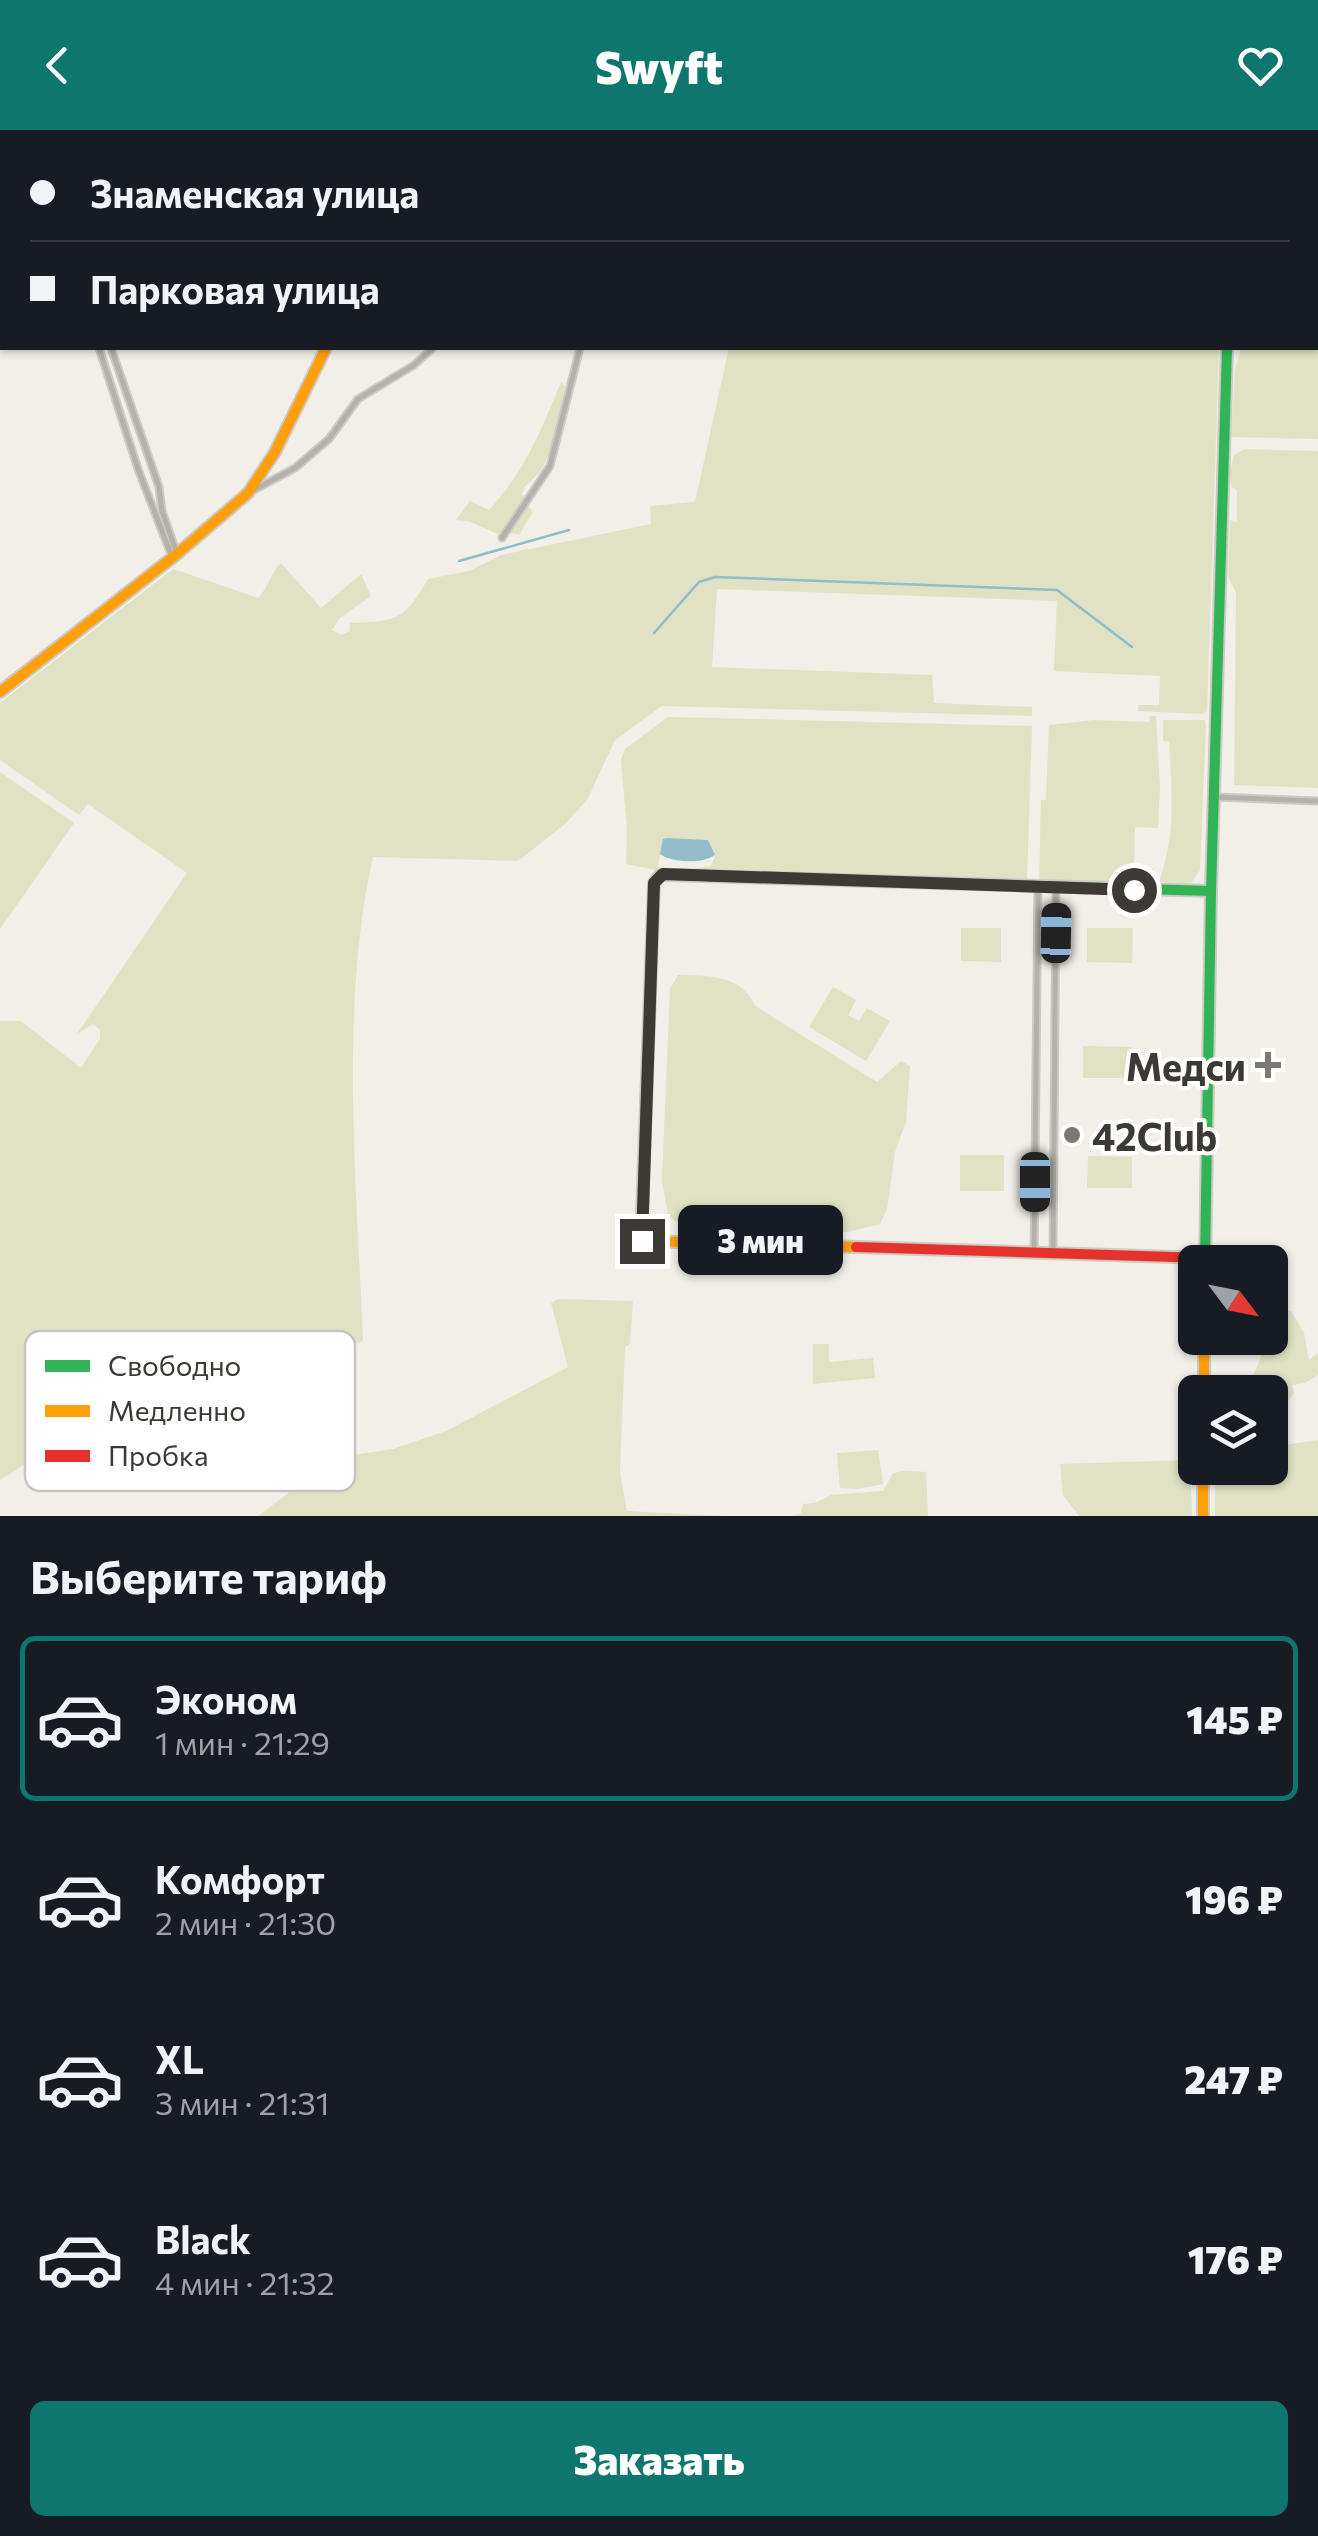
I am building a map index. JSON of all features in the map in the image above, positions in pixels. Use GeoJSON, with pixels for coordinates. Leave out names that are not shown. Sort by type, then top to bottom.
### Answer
{"type":"FeatureCollection","features":[{"type":"Feature","properties":{"kind":"street"},"geometry":{"type":"LineString","coordinates":[[100,350],[138,469],[175,556]]}},
{"type":"Feature","properties":{"kind":"street"},"geometry":{"type":"LineString","coordinates":[[112,350],[159,487],[175,556]]}},
{"type":"Feature","properties":{"kind":"street"},"geometry":{"type":"LineString","coordinates":[[248,493],[275,452],[325,350]]}},
{"type":"Feature","properties":{"kind":"street"},"geometry":{"type":"LineString","coordinates":[[0,692],[175,556],[248,493],[295,468],[330,439],[358,399],[414,365],[431,350]]}},
{"type":"Feature","properties":{"kind":"street"},"geometry":{"type":"LineString","coordinates":[[502,538],[550,466],[579,350]]}},
{"type":"Feature","properties":{"kind":"street"},"geometry":{"type":"LineString","coordinates":[[1206,1245],[1226,350]]}},
{"type":"Feature","properties":{"kind":"street"},"geometry":{"type":"LineString","coordinates":[[1214,797],[1318,802]]}},
{"type":"Feature","properties":{"kind":"street"},"geometry":{"type":"LineString","coordinates":[[1178,1259],[642,1241],[654,883],[663,874],[1211,892]]}},
{"type":"Feature","properties":{"kind":"street"},"geometry":{"type":"LineString","coordinates":[[1034,1253],[1038,886]]}},
{"type":"Feature","properties":{"kind":"street"},"geometry":{"type":"LineString","coordinates":[[1052,1254],[1056,887]]}},
{"type":"Feature","properties":{"kind":"street"},"geometry":{"type":"LineString","coordinates":[[1202,1516],[1203,1485]]}},
{"type":"Feature","properties":{"kind":"green space"},"geometry":{"type":"Polygon","coordinates":[[[729,350],[1219,350],[1207,711],[1138,711],[1138,705],[1159,705],[1160,676],[1054,671],[1057,601],[717,589],[712,667],[932,675],[934,703],[1032,707],[1032,716],[662,706],[615,740],[587,800],[565,824],[518,861],[373,857],[356,974],[353,1035],[363,1341],[355,1344],[355,1331],[25,1331],[25,1464],[0,1480],[0,1021],[21,1021],[81,1068],[100,1039],[100,1030],[93,1024],[77,1034],[187,873],[88,804],[79,815],[0,760],[0,703],[173,569],[258,598],[281,563],[321,608],[361,574],[371,596],[340,618],[332,630],[341,635],[350,631],[350,623],[397,616],[412,604],[428,579],[469,571],[501,555],[651,524],[650,506],[695,502],[729,350]]]}},
{"type":"Feature","properties":{"kind":"green space"},"geometry":{"type":"Polygon","coordinates":[[[1240,350],[1318,350],[1318,439],[1231,437],[1235,370],[1240,350]]]}},
{"type":"Feature","properties":{"kind":"green space"},"geometry":{"type":"Polygon","coordinates":[[[561,382],[565,386],[554,441],[543,466],[522,494],[533,512],[519,535],[503,531],[498,534],[456,520],[470,501],[489,510],[501,496],[531,450],[561,382]]]}},
{"type":"Feature","properties":{"kind":"green space"},"geometry":{"type":"Polygon","coordinates":[[[1245,449],[1318,451],[1318,788],[1234,785],[1236,593],[1228,576],[1230,520],[1237,523],[1237,491],[1231,486],[1229,474],[1234,455],[1245,449]]]}},
{"type":"Feature","properties":{"kind":"green space"},"geometry":{"type":"Polygon","coordinates":[[[1150,716],[1156,716],[1158,828],[1135,827],[1134,867],[1153,868],[1153,885],[1039,883],[1041,800],[1046,800],[1049,725],[1094,720],[1149,722],[1150,716]]]}},
{"type":"Feature","properties":{"kind":"green space"},"geometry":{"type":"Polygon","coordinates":[[[668,717],[1032,726],[1027,881],[661,871],[626,864],[621,760],[625,749],[668,717]],[[663,839],[658,867],[711,866],[715,856],[708,840],[663,839]]]}},
{"type":"Feature","properties":{"kind":"green space"},"geometry":{"type":"Polygon","coordinates":[[[1163,720],[1205,720],[1200,870],[1191,883],[1159,882],[1172,813],[1169,742],[1163,741],[1163,720]]]}},
{"type":"Feature","properties":{"kind":"green space"},"geometry":{"type":"Polygon","coordinates":[[[0,772],[74,823],[0,929],[0,772]]]}},
{"type":"Feature","properties":{"kind":"green space"},"geometry":{"type":"Polygon","coordinates":[[[961,928],[1001,928],[1001,962],[961,961],[961,928]]]}},
{"type":"Feature","properties":{"kind":"green space"},"geometry":{"type":"Polygon","coordinates":[[[1087,928],[1133,928],[1132,963],[1087,962],[1087,928]]]}},
{"type":"Feature","properties":{"kind":"green space"},"geometry":{"type":"Polygon","coordinates":[[[678,975],[732,982],[755,1006],[877,1082],[901,1061],[910,1066],[906,1122],[895,1152],[887,1209],[880,1224],[848,1232],[683,1226],[668,1216],[662,1180],[670,989],[678,975]]]}},
{"type":"Feature","properties":{"kind":"green space"},"geometry":{"type":"Polygon","coordinates":[[[833,987],[856,1000],[848,1015],[859,1021],[867,1008],[890,1021],[866,1061],[809,1027],[833,987]]]}},
{"type":"Feature","properties":{"kind":"green space"},"geometry":{"type":"Polygon","coordinates":[[[1083,1046],[1132,1047],[1131,1078],[1083,1078],[1083,1046]]]}},
{"type":"Feature","properties":{"kind":"green space"},"geometry":{"type":"Polygon","coordinates":[[[960,1155],[1004,1155],[1004,1191],[960,1191],[960,1155]]]}},
{"type":"Feature","properties":{"kind":"green space"},"geometry":{"type":"Polygon","coordinates":[[[1088,1156],[1132,1157],[1132,1188],[1087,1188],[1088,1156]]]}},
{"type":"Feature","properties":{"kind":"green space"},"geometry":{"type":"Polygon","coordinates":[[[558,1299],[633,1301],[630,1344],[625,1347],[620,1472],[627,1511],[723,1516],[258,1516],[291,1491],[355,1491],[355,1455],[393,1449],[446,1431],[568,1367],[551,1303],[558,1299]]]}},
{"type":"Feature","properties":{"kind":"green space"},"geometry":{"type":"Polygon","coordinates":[[[1288,1311],[1304,1333],[1309,1360],[1318,1353],[1318,1375],[1292,1385],[1294,1393],[1288,1401],[1288,1375],[1253,1375],[1260,1355],[1288,1355],[1288,1311]]]}},
{"type":"Feature","properties":{"kind":"green space"},"geometry":{"type":"Polygon","coordinates":[[[813,1344],[829,1344],[829,1362],[873,1358],[875,1378],[813,1384],[813,1344]]]}},
{"type":"Feature","properties":{"kind":"green space"},"geometry":{"type":"Polygon","coordinates":[[[1318,1440],[1318,1516],[1215,1516],[1215,1485],[1288,1485],[1288,1444],[1318,1440]]]}},
{"type":"Feature","properties":{"kind":"green space"},"geometry":{"type":"Polygon","coordinates":[[[878,1450],[883,1484],[840,1488],[837,1453],[878,1450]]]}},
{"type":"Feature","properties":{"kind":"green space"},"geometry":{"type":"Polygon","coordinates":[[[1178,1460],[1178,1485],[1191,1485],[1192,1516],[1079,1516],[1063,1495],[1060,1464],[1178,1460]]]}},
{"type":"Feature","properties":{"kind":"green space"},"geometry":{"type":"Polygon","coordinates":[[[926,1472],[928,1516],[793,1516],[801,1513],[803,1504],[831,1495],[883,1491],[893,1473],[926,1472]]]}},
{"type":"Feature","properties":{"kind":"water"},"geometry":{"type":"Polygon","coordinates":[[[663,839],[708,840],[715,855],[695,861],[666,857],[660,854],[663,839]]]}},
{"type":"Feature","properties":{"kind":"waterway"},"geometry":{"type":"LineString","coordinates":[[459,561],[569,530]]}},
{"type":"Feature","properties":{"kind":"waterway"},"geometry":{"type":"LineString","coordinates":[[654,633],[699,582],[715,577],[1057,590],[1132,647]]}},
{"type":"Feature","properties":{"kind":"traffic: fast"},"geometry":{"type":"LineString","coordinates":[[1205,1245],[1227,350]]}},
{"type":"Feature","properties":{"kind":"traffic: fast"},"geometry":{"type":"LineString","coordinates":[[672,875],[1211,891]]}},
{"type":"Feature","properties":{"kind":"traffic: slow"},"geometry":{"type":"LineString","coordinates":[[0,692],[177,554],[248,493],[275,452],[325,350]]}},
{"type":"Feature","properties":{"kind":"traffic: slow"},"geometry":{"type":"LineString","coordinates":[[672,875],[660,875],[654,883],[641,1241],[856,1247]]}},
{"type":"Feature","properties":{"kind":"traffic: slow"},"geometry":{"type":"LineString","coordinates":[[1204,1355],[1204,1375]]}},
{"type":"Feature","properties":{"kind":"traffic: slow"},"geometry":{"type":"LineString","coordinates":[[1203,1485],[1203,1516]]}},
{"type":"Feature","properties":{"kind":"traffic: jam"},"geometry":{"type":"LineString","coordinates":[[856,1247],[1178,1257]]}},
{"type":"Feature","properties":{"kind":"place","name":"Медси"},"geometry":{"type":"Point","coordinates":[1268,1065]}},
{"type":"Feature","properties":{"kind":"place","name":"42Club"},"geometry":{"type":"Point","coordinates":[1072,1135]}},
{"type":"Feature","properties":{"kind":"route"},"geometry":{"type":"LineString","coordinates":[[642,1241],[657,877],[663,874],[1134,890]]}}]}
